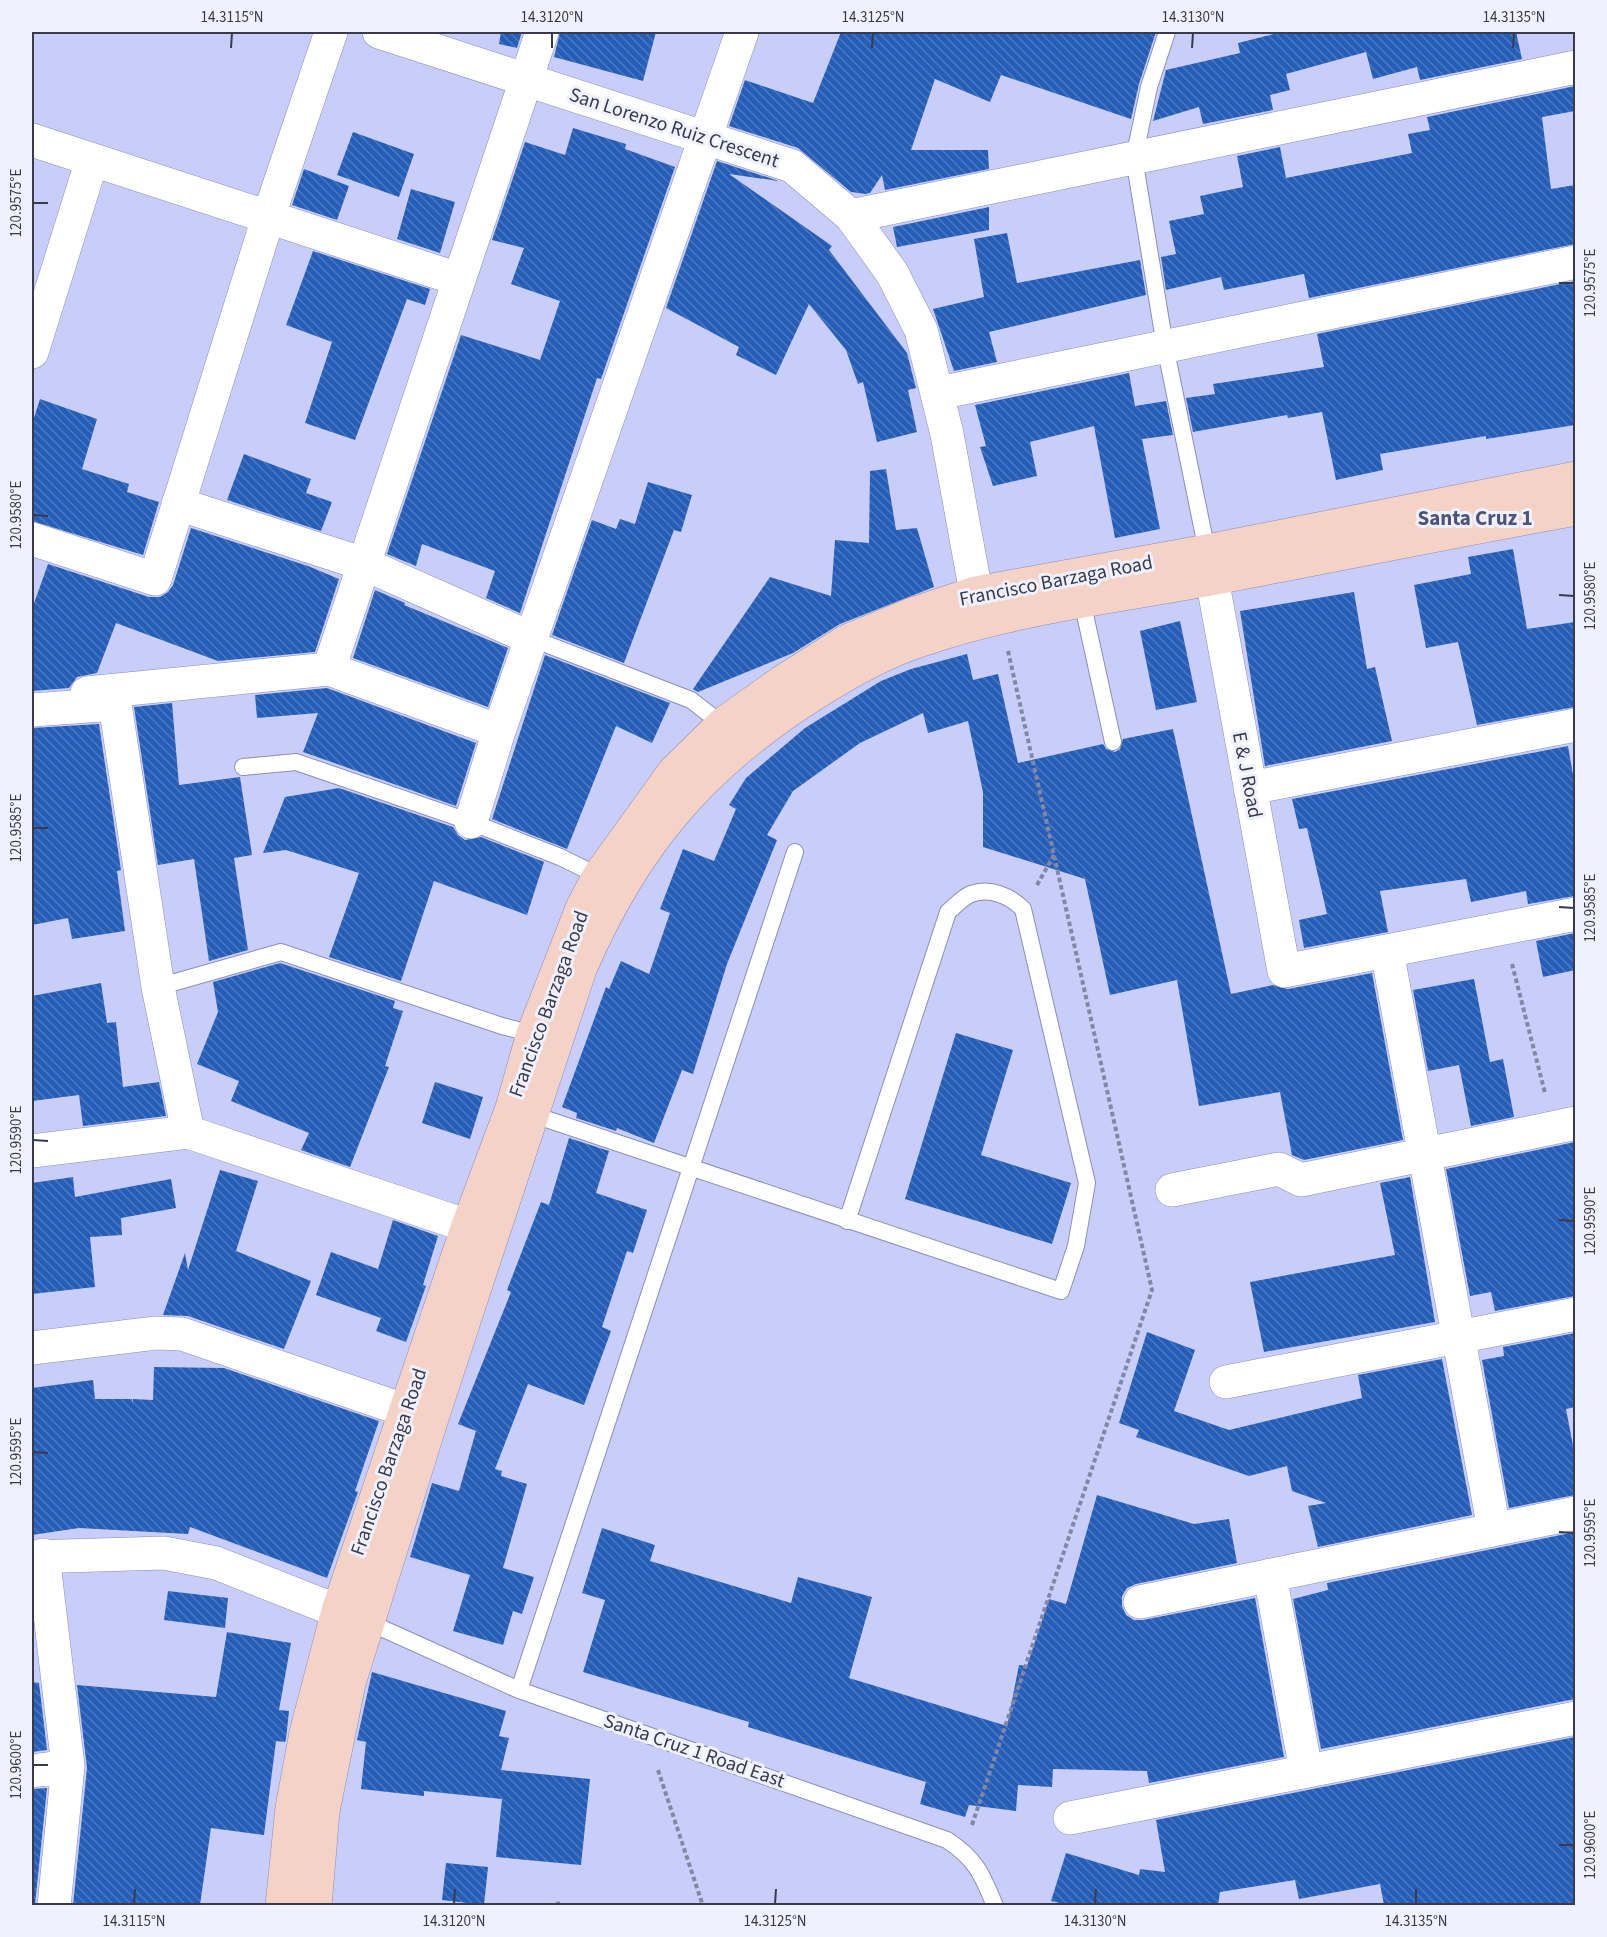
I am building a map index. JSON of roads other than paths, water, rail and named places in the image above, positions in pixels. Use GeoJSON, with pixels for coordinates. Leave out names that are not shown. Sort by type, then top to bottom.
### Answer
{"type":"FeatureCollection","features":[{"type":"Feature","properties":{"kind":"street"},"geometry":{"type":"LineString","coordinates":[[32,539],[155,579],[268,218],[331,32]]}},
{"type":"Feature","properties":{"kind":"street","name":"San Lorenzo Ruiz Crescent"},"geometry":{"type":"LineString","coordinates":[[379,32],[792,166],[851,216],[892,273],[916,321],[939,393],[986,611]]}},
{"type":"Feature","properties":{"kind":"street"},"geometry":{"type":"LineString","coordinates":[[329,669],[458,279],[528,80],[542,32]]}},
{"type":"Feature","properties":{"kind":"street"},"geometry":{"type":"LineString","coordinates":[[471,822],[499,731],[533,639],[742,32]]}},
{"type":"Feature","properties":{"kind":"street"},"geometry":{"type":"LineString","coordinates":[[851,216],[1575,67]]}},
{"type":"Feature","properties":{"kind":"street"},"geometry":{"type":"LineString","coordinates":[[32,140],[458,279]]}},
{"type":"Feature","properties":{"kind":"street"},"geometry":{"type":"LineString","coordinates":[[32,352],[92,160]]}},
{"type":"Feature","properties":{"kind":"street"},"geometry":{"type":"LineString","coordinates":[[939,393],[1575,262]]}},
{"type":"Feature","properties":{"kind":"street","name":"Francisco Barzaga Road"},"geometry":{"type":"LineString","coordinates":[[986,611],[1209,565],[1575,478]]}},
{"type":"Feature","properties":{"kind":"street"},"geometry":{"type":"LineString","coordinates":[[178,504],[364,564],[533,639]]}},
{"type":"Feature","properties":{"kind":"street","name":"Francisco Barzaga Road"},"geometry":{"type":"LineString","coordinates":[[315,1905],[323,1811],[349,1683],[353,1617],[407,1411],[468,1226],[522,1111],[602,920],[660,829],[732,734],[782,682],[847,641],[910,615],[986,611],[1082,601],[1209,565],[1575,509]]}},
{"type":"Feature","properties":{"kind":"street","name":"E & J Road"},"geometry":{"type":"LineString","coordinates":[[1209,565],[1284,971],[1387,951]]}},
{"type":"Feature","properties":{"kind":"street"},"geometry":{"type":"LineString","coordinates":[[32,699],[329,669],[499,731]]}},
{"type":"Feature","properties":{"kind":"street"},"geometry":{"type":"LineString","coordinates":[[32,710],[115,704],[158,987],[188,1132]]}},
{"type":"Feature","properties":{"kind":"street"},"geometry":{"type":"LineString","coordinates":[[1250,788],[1575,725]]}},
{"type":"Feature","properties":{"kind":"street","name":"Francisco Barzaga Road"},"geometry":{"type":"LineString","coordinates":[[282,1905],[292,1808],[302,1754],[353,1617],[522,1111],[533,1034],[562,955],[599,876],[674,772],[732,734]]}},
{"type":"Feature","properties":{"kind":"street"},"geometry":{"type":"LineString","coordinates":[[1494,1529],[1387,951],[1575,914]]}},
{"type":"Feature","properties":{"kind":"street"},"geometry":{"type":"LineString","coordinates":[[1172,1190],[1278,1169],[1301,1180],[1565,1125]]}},
{"type":"Feature","properties":{"kind":"street"},"geometry":{"type":"LineString","coordinates":[[32,1151],[188,1132],[468,1226]]}},
{"type":"Feature","properties":{"kind":"street"},"geometry":{"type":"LineString","coordinates":[[1226,1382],[1575,1314]]}},
{"type":"Feature","properties":{"kind":"street"},"geometry":{"type":"LineString","coordinates":[[32,1348],[156,1332],[182,1334],[407,1411]]}},
{"type":"Feature","properties":{"kind":"street"},"geometry":{"type":"LineString","coordinates":[[1140,1602],[1575,1513]]}},
{"type":"Feature","properties":{"kind":"street"},"geometry":{"type":"LineString","coordinates":[[54,1905],[68,1766],[37,1556],[174,1555],[216,1563],[353,1617]]}},
{"type":"Feature","properties":{"kind":"street"},"geometry":{"type":"LineString","coordinates":[[1270,1575],[1306,1771]]}},
{"type":"Feature","properties":{"kind":"street"},"geometry":{"type":"LineString","coordinates":[[1070,1818],[1575,1718]]}},
{"type":"Feature","properties":{"kind":"street"},"geometry":{"type":"LineString","coordinates":[[32,1771],[68,1766]]}},
{"type":"Feature","properties":{"kind":"lane"},"geometry":{"type":"LineString","coordinates":[[1167,32],[1149,87],[1134,158],[1165,346],[1209,565]]}},
{"type":"Feature","properties":{"kind":"lane"},"geometry":{"type":"LineString","coordinates":[[1082,601],[1113,742]]}},
{"type":"Feature","properties":{"kind":"lane"},"geometry":{"type":"LineString","coordinates":[[533,639],[691,699],[732,734]]}},
{"type":"Feature","properties":{"kind":"lane"},"geometry":{"type":"LineString","coordinates":[[243,767],[296,762],[471,822],[560,857],[599,876]]}},
{"type":"Feature","properties":{"kind":"lane"},"geometry":{"type":"LineString","coordinates":[[519,1690],[795,852]]}},
{"type":"Feature","properties":{"kind":"lane"},"geometry":{"type":"LineString","coordinates":[[522,1111],[846,1221],[1061,1291],[1076,1246],[1088,1183],[1023,909],[1011,897],[991,893],[970,894],[948,912],[846,1221]]}},
{"type":"Feature","properties":{"kind":"lane"},"geometry":{"type":"LineString","coordinates":[[158,987],[281,952],[502,1026],[533,1034]]}},
{"type":"Feature","properties":{"kind":"lane","name":"Santa Cruz 1 Road East"},"geometry":{"type":"LineString","coordinates":[[353,1617],[519,1690],[947,1840],[963,1851],[980,1870],[995,1905]]}},
{"type":"Feature","properties":{"kind":"district","name":"Santa Cruz 1"},"geometry":{"type":"Point","coordinates":[1475,518]}}]}
